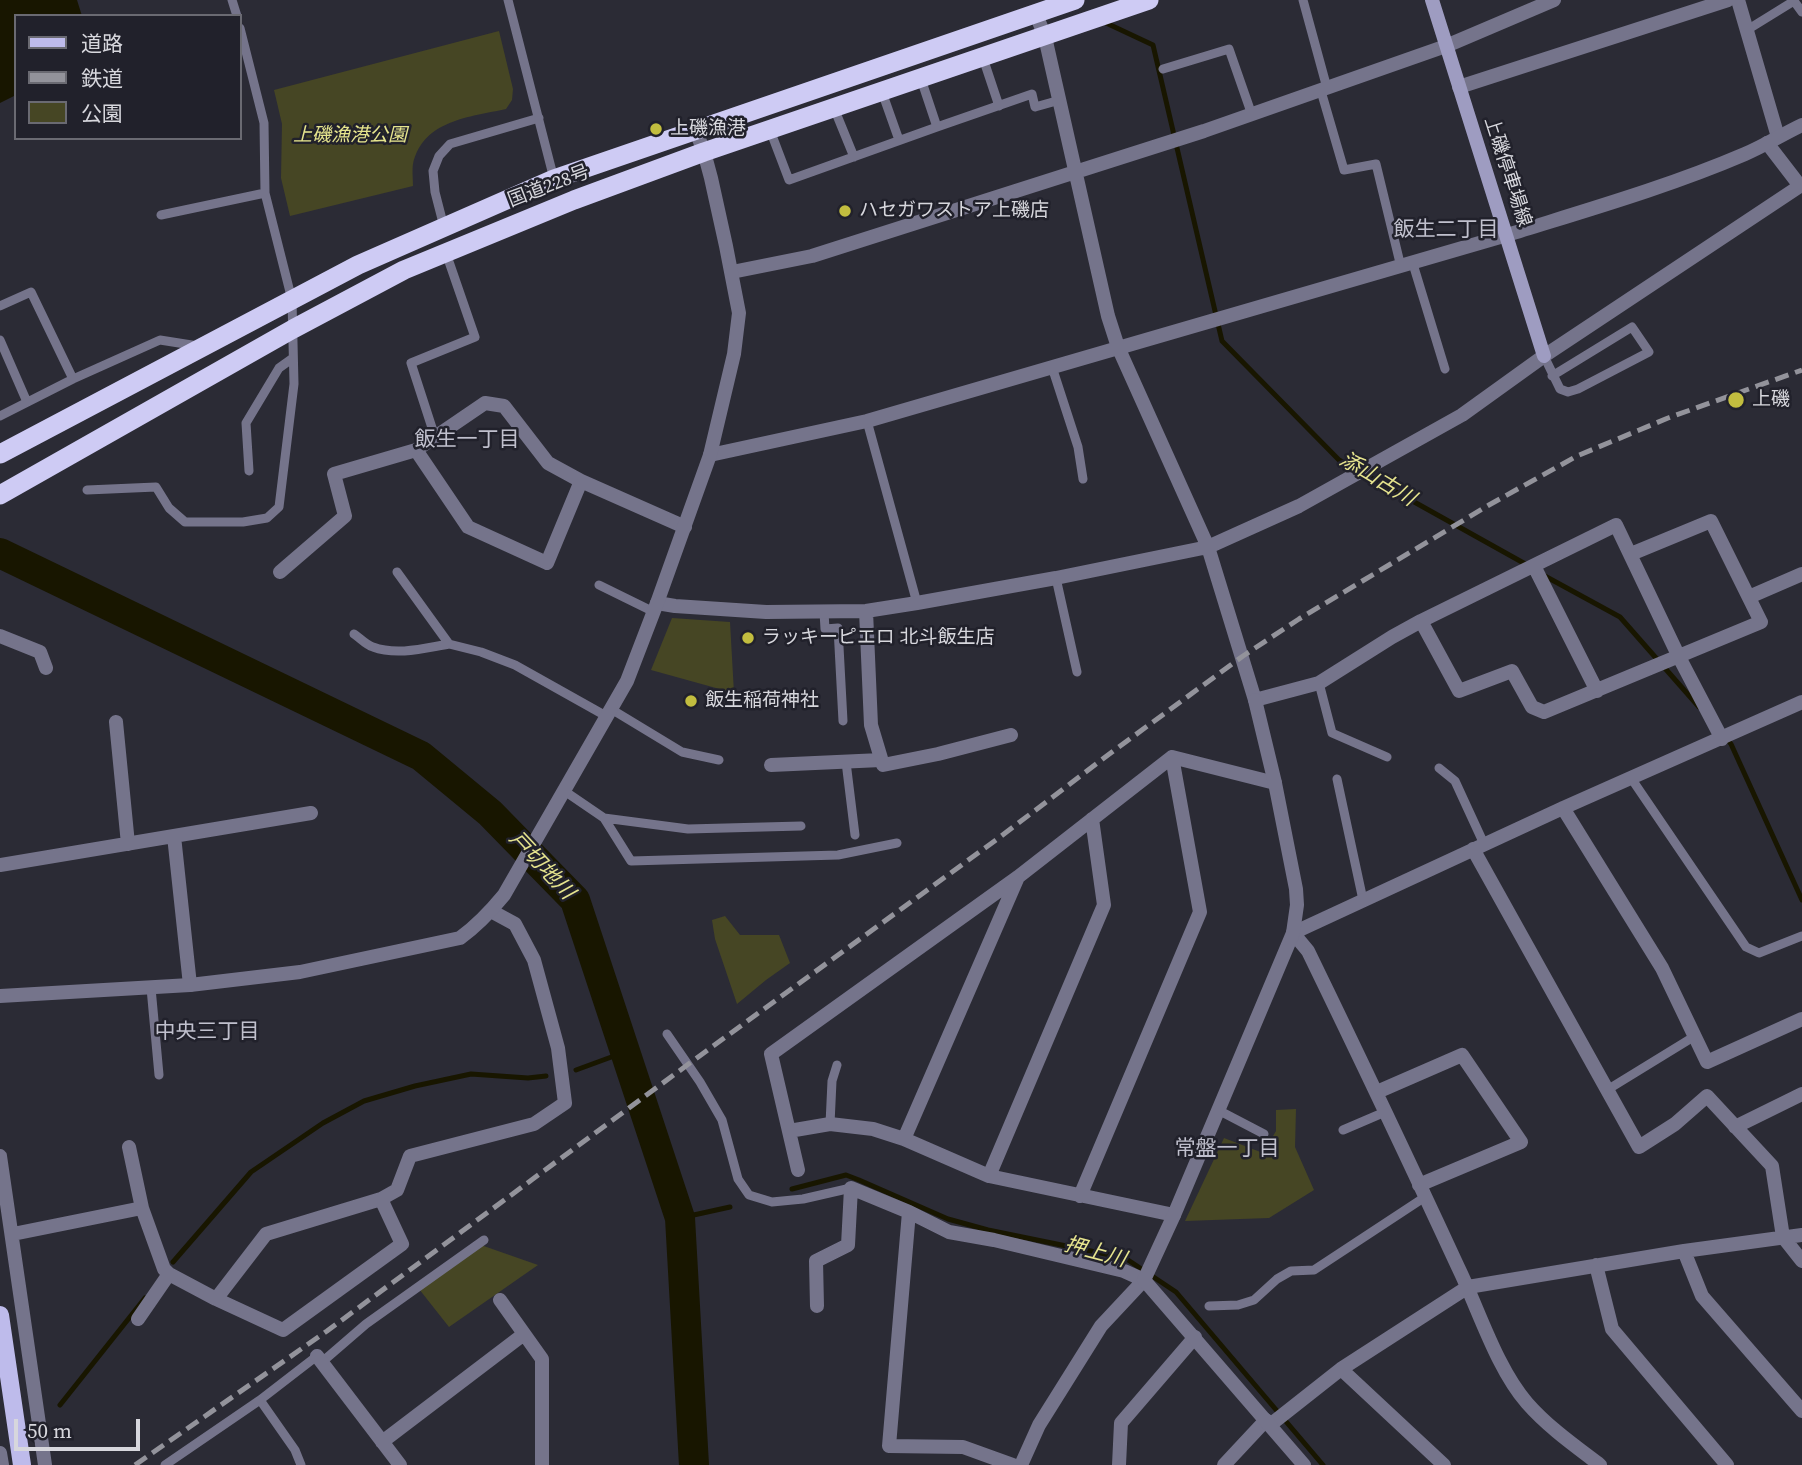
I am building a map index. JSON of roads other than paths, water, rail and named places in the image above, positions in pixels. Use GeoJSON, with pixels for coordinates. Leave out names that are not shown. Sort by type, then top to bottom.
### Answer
{"type":"FeatureCollection","features":[{"type":"Feature","properties":{"kind":"highway","name":"国道228号"},"geometry":{"type":"LineString","coordinates":[[0,454],[358,265],[554,179],[1075,0]]}},
{"type":"Feature","properties":{"kind":"highway","name":"国道228号"},"geometry":{"type":"LineString","coordinates":[[3,493],[293,329],[404,270],[574,200],[704,152],[1149,0]]}},
{"type":"Feature","properties":{"kind":"main road","name":"上磯停車場線"},"geometry":{"type":"LineString","coordinates":[[1432,0],[1544,356]]}},
{"type":"Feature","properties":{"kind":"main road"},"geometry":{"type":"LineString","coordinates":[[0,1315],[22,1465]]}},
{"type":"Feature","properties":{"kind":"street"},"geometry":{"type":"LineString","coordinates":[[732,272],[812,256],[1252,114],[1446,46],[1554,0]]}},
{"type":"Feature","properties":{"kind":"street"},"geometry":{"type":"LineString","coordinates":[[1459,87],[1728,0]]}},
{"type":"Feature","properties":{"kind":"street"},"geometry":{"type":"LineString","coordinates":[[656,607],[766,612],[866,611],[1056,578],[1208,547],[1299,506],[1462,415],[1544,356],[1800,186],[1772,140],[1738,0]]}},
{"type":"Feature","properties":{"kind":"street"},"geometry":{"type":"LineString","coordinates":[[1021,1465],[1039,1425],[1101,1326],[1144,1280],[1293,933],[1297,905],[1275,783],[1255,700],[1208,547],[1118,347],[1108,316],[1045,37],[1036,14]]}},
{"type":"Feature","properties":{"kind":"street"},"geometry":{"type":"LineString","coordinates":[[710,455],[867,421],[1507,235],[1657,188],[1748,153],[1802,125]]}},
{"type":"Feature","properties":{"kind":"street"},"geometry":{"type":"LineString","coordinates":[[0,996],[190,985],[300,972],[460,938],[477,926],[504,895],[627,681],[710,455],[734,354],[739,313],[704,152],[696,131]]}},
{"type":"Feature","properties":{"kind":"street"},"geometry":{"type":"LineString","coordinates":[[280,572],[345,516],[334,474],[416,450],[485,403],[504,406],[548,463],[581,481],[685,527]]}},
{"type":"Feature","properties":{"kind":"street"},"geometry":{"type":"LineString","coordinates":[[416,450],[468,527],[547,563],[581,481]]}},
{"type":"Feature","properties":{"kind":"street"},"geometry":{"type":"LineString","coordinates":[[1421,621],[1459,691],[1512,671],[1532,707],[1544,712],[1760,622],[1711,521],[1631,554]]}},
{"type":"Feature","properties":{"kind":"street"},"geometry":{"type":"LineString","coordinates":[[1255,700],[1319,683],[1421,621],[1616,525],[1679,657],[1722,739]]}},
{"type":"Feature","properties":{"kind":"street"},"geometry":{"type":"LineString","coordinates":[[1534,566],[1597,691]]}},
{"type":"Feature","properties":{"kind":"street"},"geometry":{"type":"LineString","coordinates":[[1749,597],[1802,574]]}},
{"type":"Feature","properties":{"kind":"street"},"geometry":{"type":"LineString","coordinates":[[866,611],[872,725],[883,765],[1011,735]]}},
{"type":"Feature","properties":{"kind":"street"},"geometry":{"type":"LineString","coordinates":[[0,636],[40,652],[46,668]]}},
{"type":"Feature","properties":{"kind":"street"},"geometry":{"type":"LineString","coordinates":[[1293,933],[1563,808],[1802,702]]}},
{"type":"Feature","properties":{"kind":"street"},"geometry":{"type":"LineString","coordinates":[[116,722],[128,844]]}},
{"type":"Feature","properties":{"kind":"street"},"geometry":{"type":"LineString","coordinates":[[1172,757],[1275,783]]}},
{"type":"Feature","properties":{"kind":"street"},"geometry":{"type":"LineString","coordinates":[[798,1170],[771,1054],[1018,877],[1172,757]]}},
{"type":"Feature","properties":{"kind":"street"},"geometry":{"type":"LineString","coordinates":[[1080,1196],[1200,912],[1172,757]]}},
{"type":"Feature","properties":{"kind":"street"},"geometry":{"type":"LineString","coordinates":[[771,765],[881,760]]}},
{"type":"Feature","properties":{"kind":"street"},"geometry":{"type":"LineString","coordinates":[[1563,808],[1662,968],[1707,1062],[1802,1019]]}},
{"type":"Feature","properties":{"kind":"street"},"geometry":{"type":"LineString","coordinates":[[0,863],[312,813]]}},
{"type":"Feature","properties":{"kind":"street"},"geometry":{"type":"LineString","coordinates":[[989,1177],[1104,905],[1092,818]]}},
{"type":"Feature","properties":{"kind":"street"},"geometry":{"type":"LineString","coordinates":[[174,836],[190,985]]}},
{"type":"Feature","properties":{"kind":"street"},"geometry":{"type":"LineString","coordinates":[[1478,847],[1639,1147],[1675,1124],[1707,1096],[1772,1166],[1783,1237],[1802,1261]]}},
{"type":"Feature","properties":{"kind":"street"},"geometry":{"type":"LineString","coordinates":[[904,1139],[1018,877]]}},
{"type":"Feature","properties":{"kind":"street"},"geometry":{"type":"LineString","coordinates":[[216,1299],[266,1234],[381,1199],[397,1190],[410,1156],[534,1124],[565,1103],[558,1048],[534,960],[515,924],[491,911]]}},
{"type":"Feature","properties":{"kind":"street"},"geometry":{"type":"LineString","coordinates":[[1293,933],[1308,951],[1377,1092],[1504,1370],[1527,1403],[1555,1430],[1600,1465]]}},
{"type":"Feature","properties":{"kind":"street"},"geometry":{"type":"LineString","coordinates":[[1377,1092],[1462,1055],[1521,1142],[1422,1191]]}},
{"type":"Feature","properties":{"kind":"street"},"geometry":{"type":"LineString","coordinates":[[1735,1127],[1802,1094]]}},
{"type":"Feature","properties":{"kind":"street"},"geometry":{"type":"LineString","coordinates":[[789,1131],[830,1124],[873,1129],[904,1139],[989,1177],[1174,1215]]}},
{"type":"Feature","properties":{"kind":"street"},"geometry":{"type":"LineString","coordinates":[[129,1147],[142,1208],[164,1269],[216,1299],[283,1330],[402,1244],[381,1199]]}},
{"type":"Feature","properties":{"kind":"street"},"geometry":{"type":"LineString","coordinates":[[0,1156],[45,1465]]}},
{"type":"Feature","properties":{"kind":"street"},"geometry":{"type":"LineString","coordinates":[[817,1306],[816,1262],[848,1245],[851,1188],[949,1232],[1124,1271],[1144,1280],[1304,1465]]}},
{"type":"Feature","properties":{"kind":"street"},"geometry":{"type":"LineString","coordinates":[[13,1234],[142,1208]]}},
{"type":"Feature","properties":{"kind":"street"},"geometry":{"type":"LineString","coordinates":[[909,1212],[889,1446],[963,1447],[1013,1465]]}},
{"type":"Feature","properties":{"kind":"street"},"geometry":{"type":"LineString","coordinates":[[1224,1465],[1268,1423],[1341,1369],[1468,1287],[1684,1251],[1802,1235]]}},
{"type":"Feature","properties":{"kind":"street"},"geometry":{"type":"LineString","coordinates":[[1684,1251],[1702,1296],[1802,1411]]}},
{"type":"Feature","properties":{"kind":"street"},"geometry":{"type":"LineString","coordinates":[[1596,1265],[1612,1329],[1727,1465]]}},
{"type":"Feature","properties":{"kind":"street"},"geometry":{"type":"LineString","coordinates":[[138,1319],[169,1274]]}},
{"type":"Feature","properties":{"kind":"street"},"geometry":{"type":"LineString","coordinates":[[500,1300],[542,1359],[542,1465]]}},
{"type":"Feature","properties":{"kind":"street"},"geometry":{"type":"LineString","coordinates":[[382,1442],[524,1334]]}},
{"type":"Feature","properties":{"kind":"street"},"geometry":{"type":"LineString","coordinates":[[1119,1465],[1121,1423],[1195,1337]]}},
{"type":"Feature","properties":{"kind":"street"},"geometry":{"type":"LineString","coordinates":[[320,1359],[400,1465]]}},
{"type":"Feature","properties":{"kind":"street"},"geometry":{"type":"LineString","coordinates":[[1341,1369],[1444,1465]]}},
{"type":"Feature","properties":{"kind":"street"},"geometry":{"type":"LineString","coordinates":[[0,1453],[2,1465]]}},
{"type":"Feature","properties":{"kind":"lane"},"geometry":{"type":"LineString","coordinates":[[508,0],[554,179]]}},
{"type":"Feature","properties":{"kind":"lane"},"geometry":{"type":"LineString","coordinates":[[1303,0],[1344,170],[1376,164],[1407,265],[1445,369]]}},
{"type":"Feature","properties":{"kind":"lane"},"geometry":{"type":"LineString","coordinates":[[1747,30],[1794,0],[1802,12]]}},
{"type":"Feature","properties":{"kind":"lane"},"geometry":{"type":"LineString","coordinates":[[88,490],[156,487],[169,508],[185,523],[243,522],[267,518],[279,507],[294,384],[292,300],[265,192],[264,122],[242,36]]}},
{"type":"Feature","properties":{"kind":"lane"},"geometry":{"type":"LineString","coordinates":[[1163,69],[1229,49],[1252,114]]}},
{"type":"Feature","properties":{"kind":"lane"},"geometry":{"type":"LineString","coordinates":[[983,58],[999,106]]}},
{"type":"Feature","properties":{"kind":"lane"},"geometry":{"type":"LineString","coordinates":[[921,79],[937,127]]}},
{"type":"Feature","properties":{"kind":"lane"},"geometry":{"type":"LineString","coordinates":[[882,92],[899,140]]}},
{"type":"Feature","properties":{"kind":"lane"},"geometry":{"type":"LineString","coordinates":[[770,130],[789,180],[1032,94],[1035,107],[1060,100]]}},
{"type":"Feature","properties":{"kind":"lane"},"geometry":{"type":"LineString","coordinates":[[834,108],[853,157]]}},
{"type":"Feature","properties":{"kind":"lane"},"geometry":{"type":"LineString","coordinates":[[444,227],[432,171],[439,156],[450,144],[539,118]]}},
{"type":"Feature","properties":{"kind":"lane"},"geometry":{"type":"LineString","coordinates":[[161,215],[265,192]]}},
{"type":"Feature","properties":{"kind":"lane"},"geometry":{"type":"LineString","coordinates":[[435,437],[411,363],[475,337],[446,253]]}},
{"type":"Feature","properties":{"kind":"lane"},"geometry":{"type":"LineString","coordinates":[[0,306],[31,292],[72,379]]}},
{"type":"Feature","properties":{"kind":"lane"},"geometry":{"type":"LineString","coordinates":[[1544,356],[1552,376],[1560,389],[1568,392],[1649,352],[1632,327],[1552,376]]}},
{"type":"Feature","properties":{"kind":"lane"},"geometry":{"type":"LineString","coordinates":[[0,340],[27,402]]}},
{"type":"Feature","properties":{"kind":"lane"},"geometry":{"type":"LineString","coordinates":[[0,416],[72,379],[160,340],[203,346]]}},
{"type":"Feature","properties":{"kind":"lane"},"geometry":{"type":"LineString","coordinates":[[249,471],[246,423],[279,368],[293,358]]}},
{"type":"Feature","properties":{"kind":"lane"},"geometry":{"type":"LineString","coordinates":[[1052,367],[1078,447],[1083,479]]}},
{"type":"Feature","properties":{"kind":"lane"},"geometry":{"type":"LineString","coordinates":[[867,421],[917,603]]}},
{"type":"Feature","properties":{"kind":"lane"},"geometry":{"type":"LineString","coordinates":[[397,572],[449,644]]}},
{"type":"Feature","properties":{"kind":"lane"},"geometry":{"type":"LineString","coordinates":[[1056,578],[1077,672]]}},
{"type":"Feature","properties":{"kind":"lane"},"geometry":{"type":"LineString","coordinates":[[599,585],[656,607]]}},
{"type":"Feature","properties":{"kind":"lane"},"geometry":{"type":"LineString","coordinates":[[824,612],[825,629],[838,628],[843,721]]}},
{"type":"Feature","properties":{"kind":"lane"},"geometry":{"type":"LineString","coordinates":[[354,634],[371,646],[387,650],[406,651],[449,644],[481,652],[515,665],[682,752],[719,760]]}},
{"type":"Feature","properties":{"kind":"lane"},"geometry":{"type":"LineString","coordinates":[[1319,683],[1332,733],[1387,757]]}},
{"type":"Feature","properties":{"kind":"lane"},"geometry":{"type":"LineString","coordinates":[[846,762],[855,835]]}},
{"type":"Feature","properties":{"kind":"lane"},"geometry":{"type":"LineString","coordinates":[[1439,768],[1455,780],[1478,847]]}},
{"type":"Feature","properties":{"kind":"lane"},"geometry":{"type":"LineString","coordinates":[[1631,778],[1746,947],[1759,953],[1802,936]]}},
{"type":"Feature","properties":{"kind":"lane"},"geometry":{"type":"LineString","coordinates":[[1337,779],[1363,900]]}},
{"type":"Feature","properties":{"kind":"lane"},"geometry":{"type":"LineString","coordinates":[[561,793],[604,818],[688,829],[801,826]]}},
{"type":"Feature","properties":{"kind":"lane"},"geometry":{"type":"LineString","coordinates":[[604,818],[631,861],[838,855],[897,843]]}},
{"type":"Feature","properties":{"kind":"lane"},"geometry":{"type":"LineString","coordinates":[[151,988],[159,1074]]}},
{"type":"Feature","properties":{"kind":"lane"},"geometry":{"type":"LineString","coordinates":[[667,1034],[722,1119],[738,1179],[749,1195],[772,1202],[803,1199],[851,1188]]}},
{"type":"Feature","properties":{"kind":"lane"},"geometry":{"type":"LineString","coordinates":[[1607,1090],[1695,1036]]}},
{"type":"Feature","properties":{"kind":"lane"},"geometry":{"type":"LineString","coordinates":[[830,1124],[832,1081],[837,1065]]}},
{"type":"Feature","properties":{"kind":"lane"},"geometry":{"type":"LineString","coordinates":[[1218,1110],[1264,1134]]}},
{"type":"Feature","properties":{"kind":"lane"},"geometry":{"type":"LineString","coordinates":[[1343,1130],[1385,1112]]}},
{"type":"Feature","properties":{"kind":"lane"},"geometry":{"type":"LineString","coordinates":[[1209,1306],[1238,1306],[1254,1300],[1277,1279],[1292,1271],[1314,1270],[1422,1191]]}},
{"type":"Feature","properties":{"kind":"lane"},"geometry":{"type":"LineString","coordinates":[[165,1465],[320,1359],[484,1240]]}},
{"type":"Feature","properties":{"kind":"lane"},"geometry":{"type":"LineString","coordinates":[[260,1400],[295,1450],[301,1465]]}},
{"type":"Feature","properties":{"kind":"waterway","name":"添山古川"},"geometry":{"type":"LineString","coordinates":[[1104,22],[1153,45],[1222,341],[1339,460],[1529,566]]}},
{"type":"Feature","properties":{"kind":"waterway","name":"戸切地川"},"geometry":{"type":"LineString","coordinates":[[0,553],[421,756],[490,813],[575,900],[680,1218],[694,1465]]}},
{"type":"Feature","properties":{"kind":"waterway","name":"添山古川"},"geometry":{"type":"LineString","coordinates":[[1543,575],[1620,617],[1699,707]]}},
{"type":"Feature","properties":{"kind":"waterway","name":"添山古川"},"geometry":{"type":"LineString","coordinates":[[1726,738],[1802,900]]}},
{"type":"Feature","properties":{"kind":"waterway"},"geometry":{"type":"LineString","coordinates":[[576,1070],[625,1052]]}},
{"type":"Feature","properties":{"kind":"waterway"},"geometry":{"type":"LineString","coordinates":[[173,1262],[251,1172],[323,1123],[364,1101],[471,1074],[528,1078],[546,1076]]}},
{"type":"Feature","properties":{"kind":"waterway","name":"押上川"},"geometry":{"type":"LineString","coordinates":[[792,1189],[846,1175],[948,1219],[988,1230],[1125,1258],[1176,1292],[1323,1465]]}},
{"type":"Feature","properties":{"kind":"waterway","name":"押上川"},"geometry":{"type":"LineString","coordinates":[[680,1218],[730,1207]]}},
{"type":"Feature","properties":{"kind":"waterway"},"geometry":{"type":"LineString","coordinates":[[60,1405],[145,1298]]}},
{"type":"Feature","properties":{"kind":"railway"},"geometry":{"type":"LineString","coordinates":[[135,1465],[327,1331],[1243,656],[1299,619],[1489,505],[1577,456],[1668,418],[1802,370]]}},
{"type":"Feature","properties":{"kind":"place","name":"上磯漁港"},"geometry":{"type":"Point","coordinates":[656,129]}},
{"type":"Feature","properties":{"kind":"place","name":"ハセガワストア上磯店"},"geometry":{"type":"Point","coordinates":[845,211]}},
{"type":"Feature","properties":{"kind":"place","name":"上磯"},"geometry":{"type":"Point","coordinates":[1736,400]}},
{"type":"Feature","properties":{"kind":"place","name":"ラッキーピエロ 北斗飯生店"},"geometry":{"type":"Point","coordinates":[748,638]}},
{"type":"Feature","properties":{"kind":"place","name":"飯生稲荷神社"},"geometry":{"type":"Point","coordinates":[691,701]}},
{"type":"Feature","properties":{"kind":"district","name":"飯生二丁目"},"geometry":{"type":"Point","coordinates":[1446,231]}},
{"type":"Feature","properties":{"kind":"district","name":"飯生一丁目"},"geometry":{"type":"Point","coordinates":[467,441]}},
{"type":"Feature","properties":{"kind":"district","name":"中央三丁目"},"geometry":{"type":"Point","coordinates":[207,1033]}},
{"type":"Feature","properties":{"kind":"district","name":"常盤一丁目"},"geometry":{"type":"Point","coordinates":[1227,1150]}},
{"type":"Feature","properties":{"kind":"park label","name":"上磯漁港公園"},"geometry":{"type":"Point","coordinates":[350,136]}}]}
